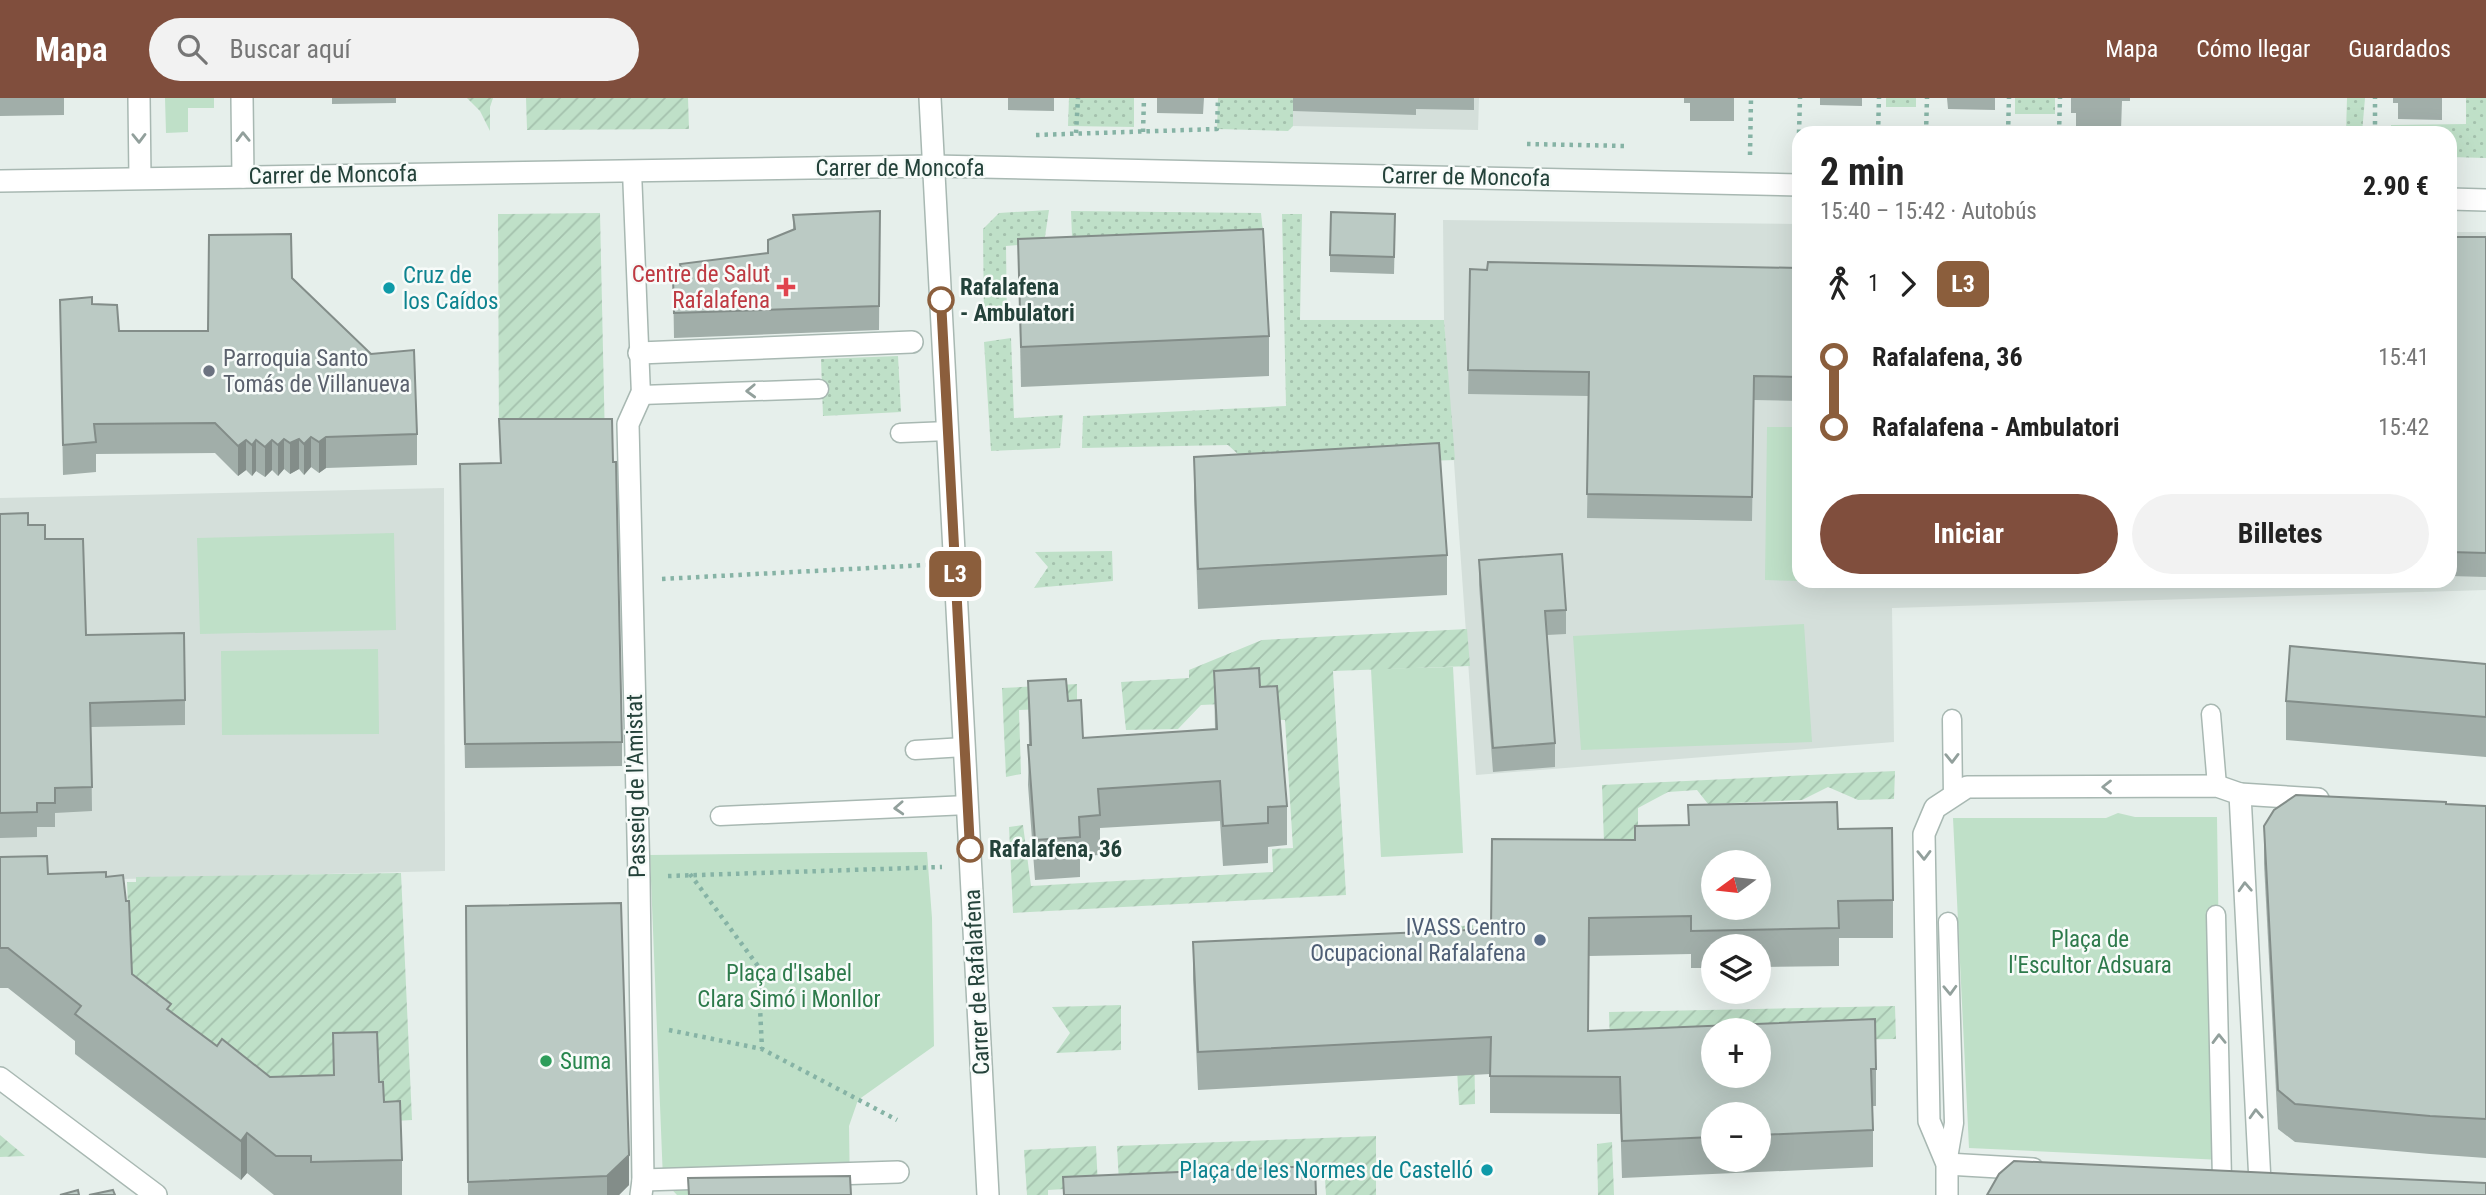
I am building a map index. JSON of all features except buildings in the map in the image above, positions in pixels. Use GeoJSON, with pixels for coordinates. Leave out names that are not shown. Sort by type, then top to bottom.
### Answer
{"type":"FeatureCollection","features":[{"type":"Feature","properties":{"kind":"street"},"geometry":{"type":"LineString","coordinates":[[139,98],[140,178]]}},
{"type":"Feature","properties":{"kind":"street"},"geometry":{"type":"LineString","coordinates":[[242,98],[243,177]]}},
{"type":"Feature","properties":{"kind":"street","name":"Carrer de Rafalafena"},"geometry":{"type":"LineString","coordinates":[[930,98],[988,1195]]}},
{"type":"Feature","properties":{"kind":"street","name":"Carrer de Moncofa"},"geometry":{"type":"LineString","coordinates":[[0,181],[933,166],[1792,185]]}},
{"type":"Feature","properties":{"kind":"street"},"geometry":{"type":"LineString","coordinates":[[2457,199],[2486,200]]}},
{"type":"Feature","properties":{"kind":"street"},"geometry":{"type":"LineString","coordinates":[[639,353],[912,342]]}},
{"type":"Feature","properties":{"kind":"street","name":"Passeig de l'Amistat"},"geometry":{"type":"LineString","coordinates":[[641,396],[628,424],[639,878],[642,1188]]}},
{"type":"Feature","properties":{"kind":"street"},"geometry":{"type":"LineString","coordinates":[[1947,1195],[1947,1164],[1929,1121],[1924,834],[1935,808],[1967,787],[2217,786],[2240,793],[2339,801]]}},
{"type":"Feature","properties":{"kind":"street"},"geometry":{"type":"LineString","coordinates":[[2240,793],[2260,1182]]}},
{"type":"Feature","properties":{"kind":"street"},"geometry":{"type":"LineString","coordinates":[[0,1078],[156,1195]]}},
{"type":"Feature","properties":{"kind":"street"},"geometry":{"type":"LineString","coordinates":[[1947,1164],[2057,1171]]}},
{"type":"Feature","properties":{"kind":"street"},"geometry":{"type":"LineString","coordinates":[[642,1188],[898,1172]]}},
{"type":"Feature","properties":{"kind":"street"},"geometry":{"type":"LineString","coordinates":[[2215,1180],[2282,1184]]}},
{"type":"Feature","properties":{"kind":"lane"},"geometry":{"type":"LineString","coordinates":[[632,170],[641,396],[819,389]]}},
{"type":"Feature","properties":{"kind":"lane"},"geometry":{"type":"LineString","coordinates":[[900,433],[948,431]]}},
{"type":"Feature","properties":{"kind":"lane"},"geometry":{"type":"LineString","coordinates":[[2211,714],[2217,786]]}},
{"type":"Feature","properties":{"kind":"lane"},"geometry":{"type":"LineString","coordinates":[[1952,719],[1953,796]]}},
{"type":"Feature","properties":{"kind":"lane"},"geometry":{"type":"LineString","coordinates":[[915,750],[964,747]]}},
{"type":"Feature","properties":{"kind":"lane"},"geometry":{"type":"LineString","coordinates":[[720,816],[968,805]]}},
{"type":"Feature","properties":{"kind":"lane"},"geometry":{"type":"LineString","coordinates":[[2215,1180],[2217,915]]}},
{"type":"Feature","properties":{"kind":"lane"},"geometry":{"type":"LineString","coordinates":[[1947,1164],[1954,1123],[1948,922]]}},
{"type":"Feature","properties":{"kind":"path"},"geometry":{"type":"LineString","coordinates":[[1076,133],[1078,98]]}},
{"type":"Feature","properties":{"kind":"path"},"geometry":{"type":"LineString","coordinates":[[1143,132],[1144,98]]}},
{"type":"Feature","properties":{"kind":"path"},"geometry":{"type":"LineString","coordinates":[[1028,168],[1031,135],[1217,129],[1218,98]]}},
{"type":"Feature","properties":{"kind":"path"},"geometry":{"type":"LineString","coordinates":[[1750,184],[1751,98]]}},
{"type":"Feature","properties":{"kind":"path"},"geometry":{"type":"LineString","coordinates":[[1799,126],[1800,98]]}},
{"type":"Feature","properties":{"kind":"path"},"geometry":{"type":"LineString","coordinates":[[1878,126],[1879,98]]}},
{"type":"Feature","properties":{"kind":"path"},"geometry":{"type":"LineString","coordinates":[[1926,126],[1927,98]]}},
{"type":"Feature","properties":{"kind":"path"},"geometry":{"type":"LineString","coordinates":[[2008,126],[2009,98]]}},
{"type":"Feature","properties":{"kind":"path"},"geometry":{"type":"LineString","coordinates":[[2059,126],[2060,98]]}},
{"type":"Feature","properties":{"kind":"path"},"geometry":{"type":"LineString","coordinates":[[2375,98],[2375,126]]}},
{"type":"Feature","properties":{"kind":"path"},"geometry":{"type":"LineString","coordinates":[[1527,144],[1626,146]]}},
{"type":"Feature","properties":{"kind":"path"},"geometry":{"type":"LineString","coordinates":[[631,580],[955,564]]}},
{"type":"Feature","properties":{"kind":"path"},"geometry":{"type":"LineString","coordinates":[[639,878],[690,874],[971,866]]}},
{"type":"Feature","properties":{"kind":"path"},"geometry":{"type":"LineString","coordinates":[[690,874],[758,966],[762,1049]]}},
{"type":"Feature","properties":{"kind":"path"},"geometry":{"type":"LineString","coordinates":[[640,1024],[762,1049],[897,1120]]}},
{"type":"Feature","properties":{"kind":"shaded area"},"geometry":{"type":"Polygon","coordinates":[[[1293,98],[1479,98],[1478,130],[1293,126],[1293,98]]]}},
{"type":"Feature","properties":{"kind":"shaded area"},"geometry":{"type":"Polygon","coordinates":[[[1443,220],[1792,224],[1792,588],[2457,588],[2457,232],[2486,232],[2486,590],[1892,608],[1894,742],[1476,775],[1444,320],[1443,220]]]}},
{"type":"Feature","properties":{"kind":"shaded area"},"geometry":{"type":"Polygon","coordinates":[[[444,488],[445,871],[0,882],[0,498],[444,488]]]}},
{"type":"Feature","properties":{"kind":"green space"},"geometry":{"type":"Polygon","coordinates":[[[165,98],[214,98],[214,108],[188,108],[188,132],[166,133],[165,98]]]}},
{"type":"Feature","properties":{"kind":"green space"},"geometry":{"type":"Polygon","coordinates":[[[467,98],[493,98],[490,107],[490,131],[480,111],[467,98]]]}},
{"type":"Feature","properties":{"kind":"green space"},"geometry":{"type":"Polygon","coordinates":[[[526,98],[688,98],[689,129],[527,130],[526,98]]]}},
{"type":"Feature","properties":{"kind":"green space"},"geometry":{"type":"Polygon","coordinates":[[[1069,98],[1134,98],[1134,127],[1068,126],[1069,98]]]}},
{"type":"Feature","properties":{"kind":"green space"},"geometry":{"type":"Polygon","coordinates":[[[1218,98],[1293,98],[1293,126],[1288,131],[1217,129],[1218,98]]]}},
{"type":"Feature","properties":{"kind":"green space"},"geometry":{"type":"Polygon","coordinates":[[[1886,98],[1916,98],[1916,107],[1886,107],[1886,98]]]}},
{"type":"Feature","properties":{"kind":"green space"},"geometry":{"type":"Polygon","coordinates":[[[2015,98],[2055,98],[2055,114],[2015,114],[2015,98]]]}},
{"type":"Feature","properties":{"kind":"green space"},"geometry":{"type":"Polygon","coordinates":[[[2347,98],[2365,98],[2363,126],[2346,126],[2347,98]]]}},
{"type":"Feature","properties":{"kind":"green space"},"geometry":{"type":"Polygon","coordinates":[[[2466,98],[2486,98],[2486,158],[2457,157],[2457,126],[2391,126],[2391,125],[2466,124],[2466,98]]]}},
{"type":"Feature","properties":{"kind":"green space"},"geometry":{"type":"Polygon","coordinates":[[[1049,210],[1044,243],[1006,246],[1007,322],[984,324],[983,229],[999,213],[1049,210]]]}},
{"type":"Feature","properties":{"kind":"green space"},"geometry":{"type":"Polygon","coordinates":[[[1071,211],[1261,213],[1263,233],[1084,241],[1072,236],[1071,211]]]}},
{"type":"Feature","properties":{"kind":"green space"},"geometry":{"type":"Polygon","coordinates":[[[600,213],[605,442],[499,442],[498,214],[600,213]]]}},
{"type":"Feature","properties":{"kind":"green space"},"geometry":{"type":"Polygon","coordinates":[[[1282,214],[1302,214],[1300,320],[1444,320],[1455,460],[1252,467],[1228,445],[1082,448],[1083,416],[1286,406],[1282,214]]]}},
{"type":"Feature","properties":{"kind":"green space"},"geometry":{"type":"Polygon","coordinates":[[[1011,338],[1014,418],[1063,415],[1060,448],[991,451],[984,342],[1011,338]]]}},
{"type":"Feature","properties":{"kind":"green space"},"geometry":{"type":"Polygon","coordinates":[[[898,356],[901,412],[823,416],[821,359],[898,356]]]}},
{"type":"Feature","properties":{"kind":"green space"},"geometry":{"type":"Polygon","coordinates":[[[1767,427],[1792,427],[1792,581],[1765,580],[1767,427]]]}},
{"type":"Feature","properties":{"kind":"green space"},"geometry":{"type":"Polygon","coordinates":[[[394,533],[396,630],[200,634],[197,538],[394,533]]]}},
{"type":"Feature","properties":{"kind":"green space"},"geometry":{"type":"Polygon","coordinates":[[[1112,551],[1113,581],[1034,588],[1048,567],[1035,552],[1112,551]]]}},
{"type":"Feature","properties":{"kind":"green space"},"geometry":{"type":"Polygon","coordinates":[[[1804,624],[1812,742],[1581,750],[1573,636],[1804,624]]]}},
{"type":"Feature","properties":{"kind":"green space"},"geometry":{"type":"Polygon","coordinates":[[[1467,629],[1470,666],[1333,671],[1346,895],[1013,913],[1009,827],[1023,825],[1031,886],[1273,872],[1272,849],[1293,848],[1285,720],[1267,719],[1264,702],[1201,705],[1178,729],[1126,730],[1121,682],[1189,678],[1189,670],[1262,640],[1467,629]]]}},
{"type":"Feature","properties":{"kind":"green space"},"geometry":{"type":"Polygon","coordinates":[[[378,649],[379,734],[222,735],[221,651],[378,649]]]}},
{"type":"Feature","properties":{"kind":"green space"},"geometry":{"type":"Polygon","coordinates":[[[1453,667],[1463,853],[1381,857],[1371,669],[1453,667]]]}},
{"type":"Feature","properties":{"kind":"green space"},"geometry":{"type":"Polygon","coordinates":[[[1077,684],[1077,703],[1070,708],[1019,710],[1021,774],[1006,777],[1002,688],[1077,684]]]}},
{"type":"Feature","properties":{"kind":"green space"},"geometry":{"type":"Polygon","coordinates":[[[1895,771],[1894,799],[1858,800],[1828,787],[1802,800],[1708,804],[1697,790],[1668,792],[1638,808],[1638,843],[1604,843],[1602,785],[1895,771]]]}},
{"type":"Feature","properties":{"kind":"green space","name":"Plaça de l'Escultor Adsuara"},"geometry":{"type":"Polygon","coordinates":[[[2118,813],[2135,817],[2217,817],[2222,1160],[1969,1148],[1953,818],[2106,818],[2118,813]]]}},
{"type":"Feature","properties":{"kind":"green space","name":"Plaça d'Isabel Clara Simó i Monllor"},"geometry":{"type":"Polygon","coordinates":[[[927,852],[932,918],[934,1046],[858,1100],[849,1126],[850,1195],[677,1195],[663,1180],[650,855],[927,852]]]}},
{"type":"Feature","properties":{"kind":"green space"},"geometry":{"type":"Polygon","coordinates":[[[401,873],[412,1120],[379,1122],[334,1115],[302,1115],[131,989],[127,882],[136,882],[136,877],[401,873]]]}},
{"type":"Feature","properties":{"kind":"green space"},"geometry":{"type":"Polygon","coordinates":[[[1473,925],[1475,1104],[1459,1105],[1449,927],[1473,925]]]}},
{"type":"Feature","properties":{"kind":"green space"},"geometry":{"type":"Polygon","coordinates":[[[1121,1005],[1121,1050],[1056,1053],[1070,1033],[1052,1007],[1121,1005]]]}},
{"type":"Feature","properties":{"kind":"green space"},"geometry":{"type":"Polygon","coordinates":[[[1895,1006],[1896,1039],[1771,1041],[1771,1018],[1701,1018],[1701,1032],[1610,1043],[1609,1012],[1895,1006]]]}},
{"type":"Feature","properties":{"kind":"green space"},"geometry":{"type":"Polygon","coordinates":[[[0,1135],[25,1156],[0,1157],[0,1135]]]}},
{"type":"Feature","properties":{"kind":"green space"},"geometry":{"type":"Polygon","coordinates":[[[1376,1136],[1376,1195],[1326,1195],[1325,1179],[1119,1182],[1117,1146],[1376,1136]]]}},
{"type":"Feature","properties":{"kind":"green space"},"geometry":{"type":"Polygon","coordinates":[[[1612,1142],[1614,1195],[1598,1195],[1597,1144],[1612,1142]]]}},
{"type":"Feature","properties":{"kind":"green space"},"geometry":{"type":"Polygon","coordinates":[[[1096,1146],[1098,1187],[1048,1190],[1048,1195],[1027,1195],[1024,1150],[1096,1146]]]}},
{"type":"Feature","properties":{"kind":"bus line","name":"L3"},"geometry":{"type":"LineString","coordinates":[[941,300],[970,849]]}},
{"type":"Feature","properties":{"kind":"place","name":"Centre de Salut Rafalafena"},"geometry":{"type":"Point","coordinates":[786,287]}},
{"type":"Feature","properties":{"kind":"place","name":"Cruz de los Caídos"},"geometry":{"type":"Point","coordinates":[389,288]}},
{"type":"Feature","properties":{"kind":"place","name":"Rafalafena - Ambulatori"},"geometry":{"type":"Point","coordinates":[941,300]}},
{"type":"Feature","properties":{"kind":"place","name":"Parroquia Santo Tomás de Villanueva"},"geometry":{"type":"Point","coordinates":[209,371]}},
{"type":"Feature","properties":{"kind":"place","name":"Rafalafena, 36"},"geometry":{"type":"Point","coordinates":[970,849]}},
{"type":"Feature","properties":{"kind":"place","name":"IVASS Centro Ocupacional Rafalafena"},"geometry":{"type":"Point","coordinates":[1540,940]}},
{"type":"Feature","properties":{"kind":"place","name":"Suma"},"geometry":{"type":"Point","coordinates":[546,1061]}},
{"type":"Feature","properties":{"kind":"place","name":"Plaça de les Normes de Castelló"},"geometry":{"type":"Point","coordinates":[1487,1170]}}]}
